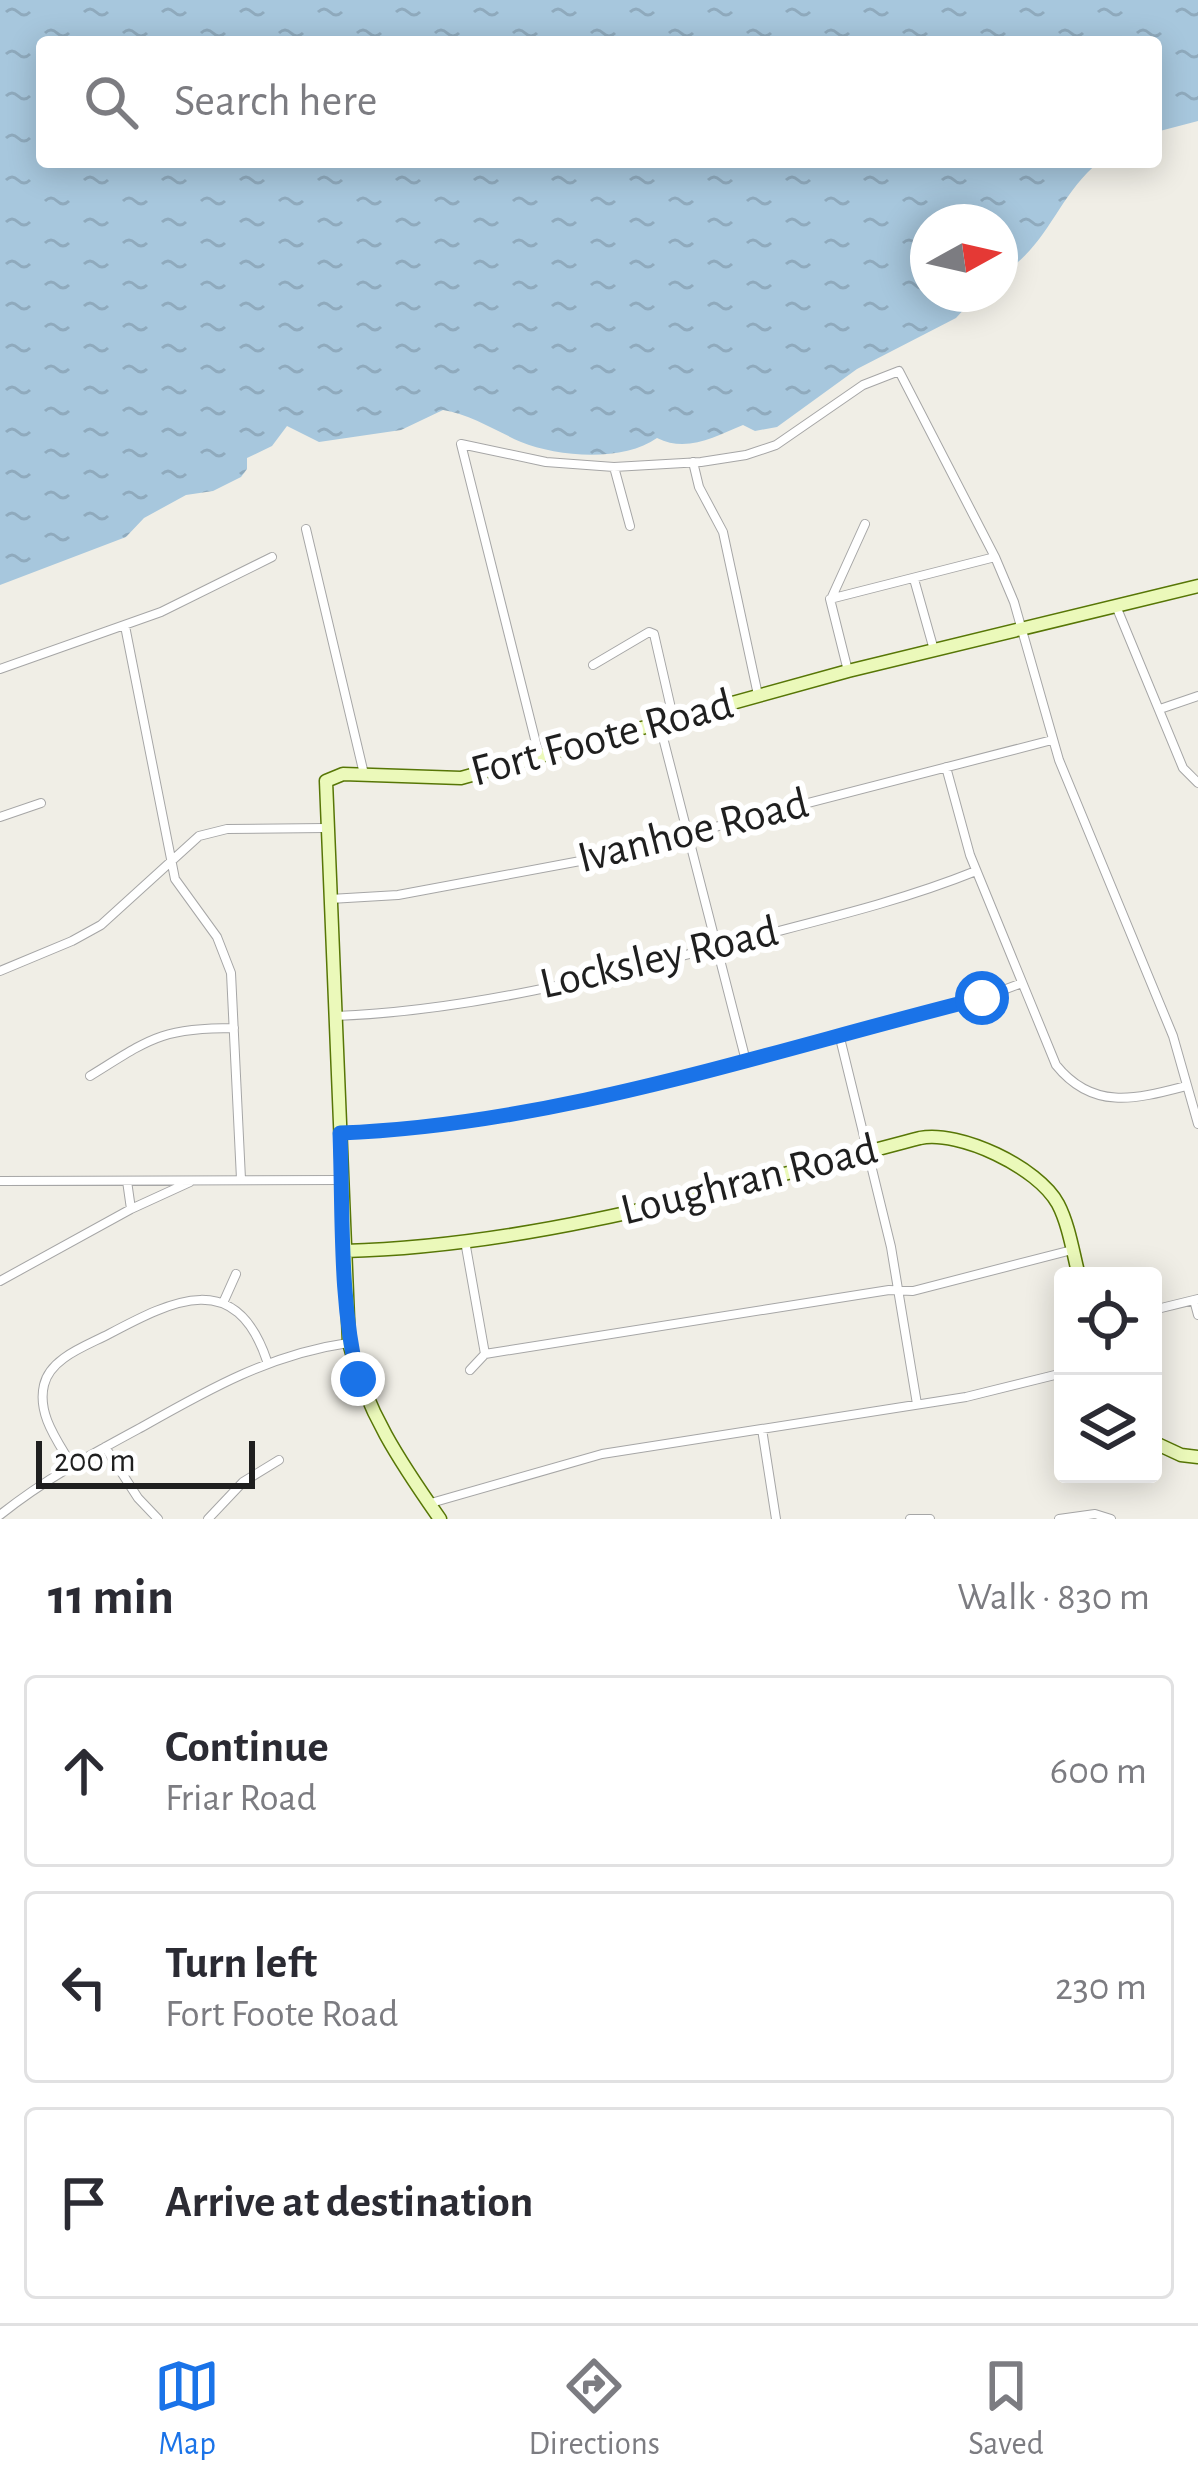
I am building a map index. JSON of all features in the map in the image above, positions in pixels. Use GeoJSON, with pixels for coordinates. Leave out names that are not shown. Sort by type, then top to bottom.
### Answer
{"type":"FeatureCollection","features":[{"type":"Feature","properties":{"kind":"street"},"geometry":{"type":"LineString","coordinates":[[539,755],[461,444],[546,462],[614,466],[746,455],[776,446],[863,385],[899,371],[995,557],[1023,629],[1052,740],[1173,1036],[1198,1124]]}},
{"type":"Feature","properties":{"kind":"street"},"geometry":{"type":"LineString","coordinates":[[693,462],[699,487],[722,532],[758,695]]}},
{"type":"Feature","properties":{"kind":"street"},"geometry":{"type":"LineString","coordinates":[[614,466],[630,526]]}},
{"type":"Feature","properties":{"kind":"street"},"geometry":{"type":"LineString","coordinates":[[848,671],[830,599],[865,524]]}},
{"type":"Feature","properties":{"kind":"street"},"geometry":{"type":"LineString","coordinates":[[306,529],[364,774],[335,775],[326,781],[350,1343],[358,1379],[379,1428],[440,1519]]}},
{"type":"Feature","properties":{"kind":"street"},"geometry":{"type":"LineString","coordinates":[[0,669],[125,626],[272,556]]}},
{"type":"Feature","properties":{"kind":"street"},"geometry":{"type":"LineString","coordinates":[[830,599],[995,557]]}},
{"type":"Feature","properties":{"kind":"street"},"geometry":{"type":"LineString","coordinates":[[914,579],[934,650]]}},
{"type":"Feature","properties":{"kind":"street","name":"Fort Foote Road"},"geometry":{"type":"LineString","coordinates":[[364,774],[448,779],[848,671],[1198,586]]}},
{"type":"Feature","properties":{"kind":"street"},"geometry":{"type":"LineString","coordinates":[[1116,606],[1183,768],[1198,783]]}},
{"type":"Feature","properties":{"kind":"street"},"geometry":{"type":"LineString","coordinates":[[125,626],[169,859],[183,895],[224,951],[231,973],[241,1179]]}},
{"type":"Feature","properties":{"kind":"street"},"geometry":{"type":"LineString","coordinates":[[593,665],[649,632],[654,634],[674,717]]}},
{"type":"Feature","properties":{"kind":"street"},"geometry":{"type":"LineString","coordinates":[[1160,709],[1198,696]]}},
{"type":"Feature","properties":{"kind":"street"},"geometry":{"type":"LineString","coordinates":[[658,722],[746,1060]]}},
{"type":"Feature","properties":{"kind":"street","name":"Ivanhoe Road"},"geometry":{"type":"LineString","coordinates":[[330,899],[376,898],[591,859],[1052,740]]}},
{"type":"Feature","properties":{"kind":"street"},"geometry":{"type":"LineString","coordinates":[[946,767],[976,871],[1056,1065],[1083,1090],[1121,1100],[1186,1086]]}},
{"type":"Feature","properties":{"kind":"street"},"geometry":{"type":"LineString","coordinates":[[0,818],[41,802]]}},
{"type":"Feature","properties":{"kind":"street"},"geometry":{"type":"LineString","coordinates":[[0,971],[101,925],[190,841],[217,830],[326,828]]}},
{"type":"Feature","properties":{"kind":"street","name":"Locksley Road"},"geometry":{"type":"LineString","coordinates":[[335,1016],[420,1010],[614,973],[907,898],[976,871]]}},
{"type":"Feature","properties":{"kind":"street"},"geometry":{"type":"LineString","coordinates":[[340,1133],[423,1128],[652,1084],[982,998],[1022,983]]}},
{"type":"Feature","properties":{"kind":"street"},"geometry":{"type":"LineString","coordinates":[[90,1076],[160,1034],[234,1028]]}},
{"type":"Feature","properties":{"kind":"street"},"geometry":{"type":"LineString","coordinates":[[839,1034],[898,1291],[917,1404]]}},
{"type":"Feature","properties":{"kind":"street","name":"Loughran Road"},"geometry":{"type":"LineString","coordinates":[[345,1251],[413,1249],[676,1201],[932,1136],[970,1142],[1045,1187],[1058,1204],[1077,1267]]}},
{"type":"Feature","properties":{"kind":"street"},"geometry":{"type":"LineString","coordinates":[[127,1180],[131,1209]]}},
{"type":"Feature","properties":{"kind":"street"},"geometry":{"type":"LineString","coordinates":[[0,1281],[131,1209],[197,1180]]}},
{"type":"Feature","properties":{"kind":"street"},"geometry":{"type":"LineString","coordinates":[[0,1181],[342,1180]]}},
{"type":"Feature","properties":{"kind":"street"},"geometry":{"type":"LineString","coordinates":[[465,1241],[485,1354]]}},
{"type":"Feature","properties":{"kind":"street"},"geometry":{"type":"LineString","coordinates":[[470,1370],[485,1354],[913,1291],[1072,1250]]}},
{"type":"Feature","properties":{"kind":"street"},"geometry":{"type":"LineString","coordinates":[[223,1304],[236,1274]]}},
{"type":"Feature","properties":{"kind":"street"},"geometry":{"type":"LineString","coordinates":[[70,1464],[50,1428],[44,1383],[57,1364],[171,1302],[195,1298],[223,1304],[252,1327],[267,1361]]}},
{"type":"Feature","properties":{"kind":"street"},"geometry":{"type":"LineString","coordinates":[[1162,1308],[1196,1299],[1198,1316]]}},
{"type":"Feature","properties":{"kind":"street"},"geometry":{"type":"LineString","coordinates":[[0,1515],[70,1464],[267,1361],[350,1343]]}},
{"type":"Feature","properties":{"kind":"street"},"geometry":{"type":"LineString","coordinates":[[429,1503],[585,1458],[982,1394],[1055,1375]]}},
{"type":"Feature","properties":{"kind":"street"},"geometry":{"type":"LineString","coordinates":[[762,1429],[776,1519]]}},
{"type":"Feature","properties":{"kind":"street"},"geometry":{"type":"LineString","coordinates":[[1162,1446],[1198,1457]]}},
{"type":"Feature","properties":{"kind":"street"},"geometry":{"type":"LineString","coordinates":[[105,1447],[138,1498],[158,1519]]}},
{"type":"Feature","properties":{"kind":"street"},"geometry":{"type":"LineString","coordinates":[[208,1519],[243,1482],[279,1460]]}},
{"type":"Feature","properties":{"kind":"street"},"geometry":{"type":"LineString","coordinates":[[1059,1519],[1095,1514],[1111,1519]]}},
{"type":"Feature","properties":{"kind":"street"},"geometry":{"type":"LineString","coordinates":[[910,1519],[930,1519]]}},
{"type":"Feature","properties":{"kind":"water"},"geometry":{"type":"Polygon","coordinates":[[[0,0],[1198,0],[1198,121],[1162,130],[1162,36],[36,36],[36,168],[1093,168],[1018,262],[1018,204],[910,204],[910,312],[962,312],[857,369],[777,427],[755,431],[743,425],[700,442],[679,444],[657,438],[627,451],[590,455],[536,447],[443,410],[401,430],[319,442],[287,426],[272,446],[247,458],[241,477],[213,491],[186,495],[144,518],[126,537],[0,585],[0,0]]]}},
{"type":"Feature","properties":{"kind":"route"},"geometry":{"type":"LineString","coordinates":[[358,1379],[347,1308],[340,1133],[423,1128],[652,1084],[982,998]]}}]}
